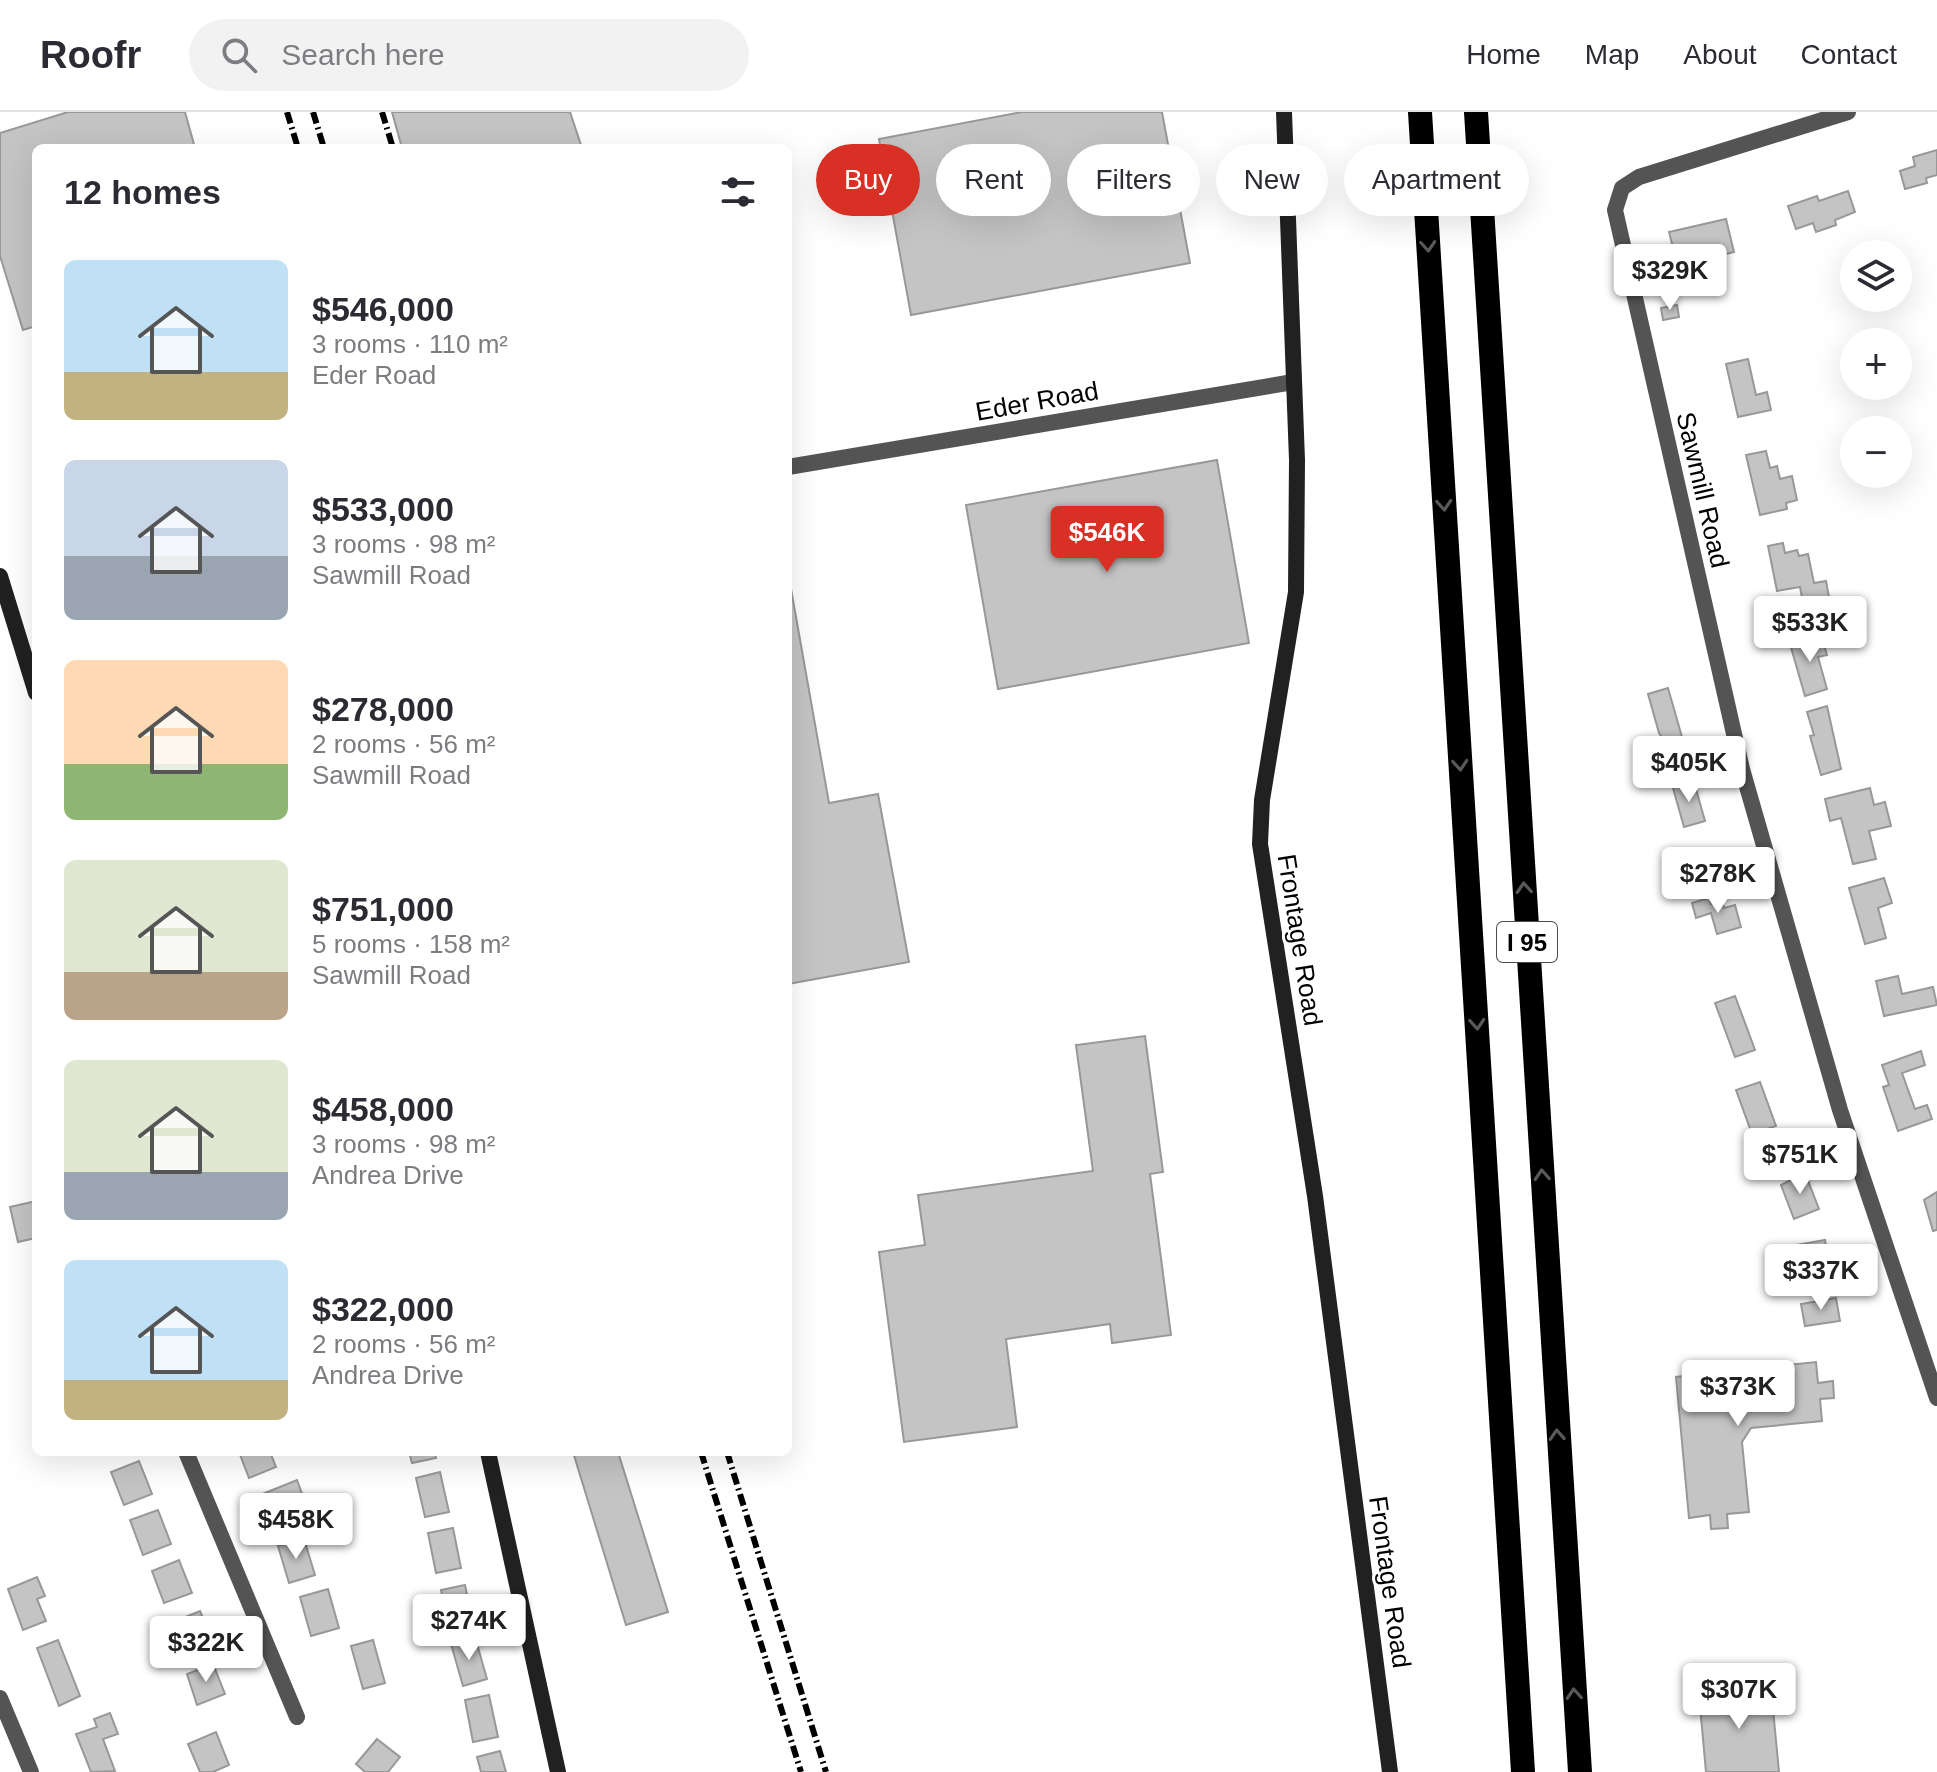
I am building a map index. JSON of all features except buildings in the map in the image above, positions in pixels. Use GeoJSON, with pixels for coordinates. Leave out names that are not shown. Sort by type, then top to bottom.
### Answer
{"type":"FeatureCollection","features":[{"type":"Feature","properties":{"kind":"highway","name":"I 95"},"geometry":{"type":"LineString","coordinates":[[1420,112],[1523,1772]]}},
{"type":"Feature","properties":{"kind":"highway","name":"I 95"},"geometry":{"type":"LineString","coordinates":[[1476,112],[1580,1772]]}},
{"type":"Feature","properties":{"kind":"street","name":"Frontage Road"},"geometry":{"type":"LineString","coordinates":[[1284,112],[1297,460],[1296,592],[1262,800],[1260,844],[1315,1196],[1390,1772]]}},
{"type":"Feature","properties":{"kind":"street","name":"Sawmill Road"},"geometry":{"type":"LineString","coordinates":[[1848,112],[1796,120],[1639,177],[1622,188],[1615,210],[1742,769],[1840,1110],[1937,1398]]}},
{"type":"Feature","properties":{"kind":"street","name":"Eder Road"},"geometry":{"type":"LineString","coordinates":[[792,466],[1293,382]]}},
{"type":"Feature","properties":{"kind":"street"},"geometry":{"type":"LineString","coordinates":[[0,576],[32,680]]}},
{"type":"Feature","properties":{"kind":"street"},"geometry":{"type":"LineString","coordinates":[[188,1456],[297,1717]]}},
{"type":"Feature","properties":{"kind":"street"},"geometry":{"type":"LineString","coordinates":[[489,1456],[558,1772]]}},
{"type":"Feature","properties":{"kind":"street"},"geometry":{"type":"LineString","coordinates":[[0,1698],[31,1772]]}},
{"type":"Feature","properties":{"kind":"railway"},"geometry":{"type":"LineString","coordinates":[[287,112],[297,144]]}},
{"type":"Feature","properties":{"kind":"railway"},"geometry":{"type":"LineString","coordinates":[[313,112],[323,144]]}},
{"type":"Feature","properties":{"kind":"railway"},"geometry":{"type":"LineString","coordinates":[[382,112],[392,144]]}},
{"type":"Feature","properties":{"kind":"railway"},"geometry":{"type":"LineString","coordinates":[[702,1456],[801,1772]]}},
{"type":"Feature","properties":{"kind":"railway"},"geometry":{"type":"LineString","coordinates":[[728,1456],[826,1772]]}}]}
